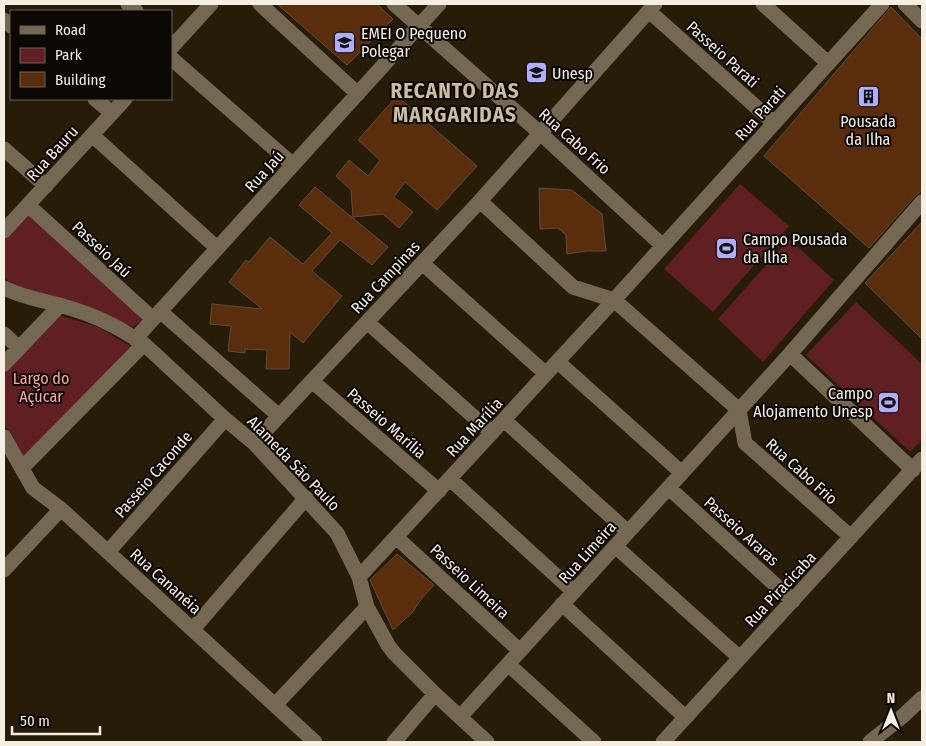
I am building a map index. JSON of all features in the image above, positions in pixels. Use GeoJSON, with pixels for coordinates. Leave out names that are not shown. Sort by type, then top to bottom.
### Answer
{"type":"FeatureCollection","features":[{"type":"Feature","properties":{"kind":"street"},"geometry":{"type":"LineString","coordinates":[[211,4],[172,48],[293,165]]}},
{"type":"Feature","properties":{"kind":"street"},"geometry":{"type":"LineString","coordinates":[[260,4],[358,94]]}},
{"type":"Feature","properties":{"kind":"street","name":"Rua Cabo Frio"},"geometry":{"type":"LineString","coordinates":[[394,4],[540,133],[663,246]]}},
{"type":"Feature","properties":{"kind":"street","name":"Rua Jaú"},"geometry":{"type":"LineString","coordinates":[[22,468],[139,341],[156,315],[439,4]]}},
{"type":"Feature","properties":{"kind":"street"},"geometry":{"type":"LineString","coordinates":[[763,4],[828,63]]}},
{"type":"Feature","properties":{"kind":"street","name":"Rua Parati"},"geometry":{"type":"LineString","coordinates":[[614,300],[882,4]]}},
{"type":"Feature","properties":{"kind":"street","name":"Passeio Parati"},"geometry":{"type":"LineString","coordinates":[[652,7],[774,123]]}},
{"type":"Feature","properties":{"kind":"street","name":"Rua Campinas"},"geometry":{"type":"LineString","coordinates":[[254,444],[480,200],[652,7]]}},
{"type":"Feature","properties":{"kind":"street"},"geometry":{"type":"LineString","coordinates":[[96,100],[112,113]]}},
{"type":"Feature","properties":{"kind":"street","name":"Rua Bauru"},"geometry":{"type":"LineString","coordinates":[[4,231],[125,100]]}},
{"type":"Feature","properties":{"kind":"street"},"geometry":{"type":"LineString","coordinates":[[92,135],[217,248]]}},
{"type":"Feature","properties":{"kind":"street"},"geometry":{"type":"LineString","coordinates":[[4,149],[46,186]]}},
{"type":"Feature","properties":{"kind":"street"},"geometry":{"type":"LineString","coordinates":[[480,200],[573,287],[614,300],[739,410]]}},
{"type":"Feature","properties":{"kind":"street","name":"Rua Limeira"},"geometry":{"type":"LineString","coordinates":[[460,717],[790,354],[922,202]]}},
{"type":"Feature","properties":{"kind":"street","name":"Passeio Jaú"},"geometry":{"type":"LineString","coordinates":[[28,205],[156,315],[279,416]]}},
{"type":"Feature","properties":{"kind":"street"},"geometry":{"type":"LineString","coordinates":[[422,263],[546,374]]}},
{"type":"Feature","properties":{"kind":"street","name":"Alameda São Paulo"},"geometry":{"type":"LineString","coordinates":[[4,288],[17,294],[84,313],[115,326],[139,341],[254,444],[337,533],[359,577],[367,607],[394,653],[487,742]]}},
{"type":"Feature","properties":{"kind":"street","name":"Rua Marília"},"geometry":{"type":"LineString","coordinates":[[359,577],[614,300]]}},
{"type":"Feature","properties":{"kind":"street"},"geometry":{"type":"LineString","coordinates":[[4,364],[60,305]]}},
{"type":"Feature","properties":{"kind":"street"},"geometry":{"type":"LineString","coordinates":[[367,322],[492,433]]}},
{"type":"Feature","properties":{"kind":"street"},"geometry":{"type":"LineString","coordinates":[[4,334],[19,348]]}},
{"type":"Feature","properties":{"kind":"street"},"geometry":{"type":"LineString","coordinates":[[790,354],[918,464]]}},
{"type":"Feature","properties":{"kind":"street"},"geometry":{"type":"LineString","coordinates":[[558,362],[682,473]]}},
{"type":"Feature","properties":{"kind":"street","name":"Passeio Marília"},"geometry":{"type":"LineString","coordinates":[[312,381],[439,491]]}},
{"type":"Feature","properties":{"kind":"street","name":"Rua Cabo Frio"},"geometry":{"type":"LineString","coordinates":[[739,410],[745,443],[851,537]]}},
{"type":"Feature","properties":{"kind":"street","name":"Passeio Caconde"},"geometry":{"type":"LineString","coordinates":[[108,552],[225,419]]}},
{"type":"Feature","properties":{"kind":"street"},"geometry":{"type":"LineString","coordinates":[[504,420],[628,532]]}},
{"type":"Feature","properties":{"kind":"street","name":"Rua Cananéia"},"geometry":{"type":"LineString","coordinates":[[4,436],[33,488],[61,509],[315,742]]}},
{"type":"Feature","properties":{"kind":"street","name":"Rua Piracicaba"},"geometry":{"type":"LineString","coordinates":[[663,742],[918,464]]}},
{"type":"Feature","properties":{"kind":"street"},"geometry":{"type":"LineString","coordinates":[[450,479],[574,592]]}},
{"type":"Feature","properties":{"kind":"street","name":"Passeio Araras"},"geometry":{"type":"LineString","coordinates":[[668,488],[793,601]]}},
{"type":"Feature","properties":{"kind":"street"},"geometry":{"type":"LineString","coordinates":[[193,629],[306,498]]}},
{"type":"Feature","properties":{"kind":"street"},"geometry":{"type":"LineString","coordinates":[[4,570],[61,509]]}},
{"type":"Feature","properties":{"kind":"street","name":"Passeio Limeira"},"geometry":{"type":"LineString","coordinates":[[396,537],[520,651]]}},
{"type":"Feature","properties":{"kind":"street"},"geometry":{"type":"LineString","coordinates":[[616,546],[740,658]]}},
{"type":"Feature","properties":{"kind":"street"},"geometry":{"type":"LineString","coordinates":[[562,604],[686,717]]}},
{"type":"Feature","properties":{"kind":"street"},"geometry":{"type":"LineString","coordinates":[[275,705],[367,607]]}},
{"type":"Feature","properties":{"kind":"street"},"geometry":{"type":"LineString","coordinates":[[508,664],[594,742]]}},
{"type":"Feature","properties":{"kind":"street"},"geometry":{"type":"LineString","coordinates":[[394,742],[435,694]]}},
{"type":"Feature","properties":{"kind":"street"},"geometry":{"type":"LineString","coordinates":[[870,742],[922,698]]}},
{"type":"Feature","properties":{"kind":"green space","name":"Campo Pousada da Ilha"},"geometry":{"type":"Polygon","coordinates":[[[740,184],[789,226],[713,312],[664,269],[740,184]]]}},
{"type":"Feature","properties":{"kind":"green space"},"geometry":{"type":"Polygon","coordinates":[[[29,212],[146,317],[133,327],[69,301],[19,288],[4,278],[4,240],[29,212]]]}},
{"type":"Feature","properties":{"kind":"green space"},"geometry":{"type":"Polygon","coordinates":[[[789,239],[834,280],[763,362],[718,319],[789,239]]]}},
{"type":"Feature","properties":{"kind":"green space","name":"Campo Alojamento Unesp"},"geometry":{"type":"Polygon","coordinates":[[[856,302],[922,364],[922,440],[910,452],[806,355],[856,302]]]}},
{"type":"Feature","properties":{"kind":"green space","name":"Largo do Açúcar"},"geometry":{"type":"Polygon","coordinates":[[[59,315],[98,327],[132,347],[23,460],[4,424],[4,372],[59,315]]]}},
{"type":"Feature","properties":{"kind":"building","name":"EMEI O Pequeno Polegar"},"geometry":{"type":"Polygon","coordinates":[[[277,4],[377,4],[393,19],[347,65],[277,4]]]}},
{"type":"Feature","properties":{"kind":"building","name":"Pousada da Ilha"},"geometry":{"type":"Polygon","coordinates":[[[891,7],[922,39],[922,190],[869,248],[764,156],[891,7]]]}},
{"type":"Feature","properties":{"kind":"building"},"geometry":{"type":"Polygon","coordinates":[[[397,96],[477,166],[437,210],[405,182],[394,197],[413,212],[399,228],[383,214],[353,217],[351,190],[336,176],[349,160],[368,176],[380,160],[358,140],[397,96]]]}},
{"type":"Feature","properties":{"kind":"building"},"geometry":{"type":"Polygon","coordinates":[[[315,187],[388,247],[372,265],[340,240],[312,271],[342,296],[303,343],[290,332],[289,369],[266,369],[267,350],[245,349],[245,353],[228,351],[231,326],[210,324],[212,304],[262,309],[229,282],[246,260],[249,262],[270,237],[303,264],[332,233],[299,205],[315,187]]]}},
{"type":"Feature","properties":{"kind":"building"},"geometry":{"type":"Polygon","coordinates":[[[539,188],[572,190],[602,214],[606,251],[567,254],[566,235],[558,228],[540,229],[539,188]]]}},
{"type":"Feature","properties":{"kind":"building"},"geometry":{"type":"Polygon","coordinates":[[[922,222],[922,339],[865,283],[922,222]]]}},
{"type":"Feature","properties":{"kind":"building"},"geometry":{"type":"Polygon","coordinates":[[[397,554],[434,585],[412,613],[393,630],[370,580],[397,554]]]}},
{"type":"Feature","properties":{"kind":"place","name":"EMEI O Pequeno Polegar"},"geometry":{"type":"Point","coordinates":[345,42]}},
{"type":"Feature","properties":{"kind":"place","name":"Unesp"},"geometry":{"type":"Point","coordinates":[536,73]}},
{"type":"Feature","properties":{"kind":"place","name":"Pousada da Ilha"},"geometry":{"type":"Point","coordinates":[868,97]}},
{"type":"Feature","properties":{"kind":"place","name":"Campo Pousada da Ilha"},"geometry":{"type":"Point","coordinates":[727,248]}},
{"type":"Feature","properties":{"kind":"place","name":"Campo Alojamento Unesp"},"geometry":{"type":"Point","coordinates":[889,402]}},
{"type":"Feature","properties":{"kind":"district","name":"RECANTO DAS MARGARIDAS"},"geometry":{"type":"Point","coordinates":[455,103]}}]}
